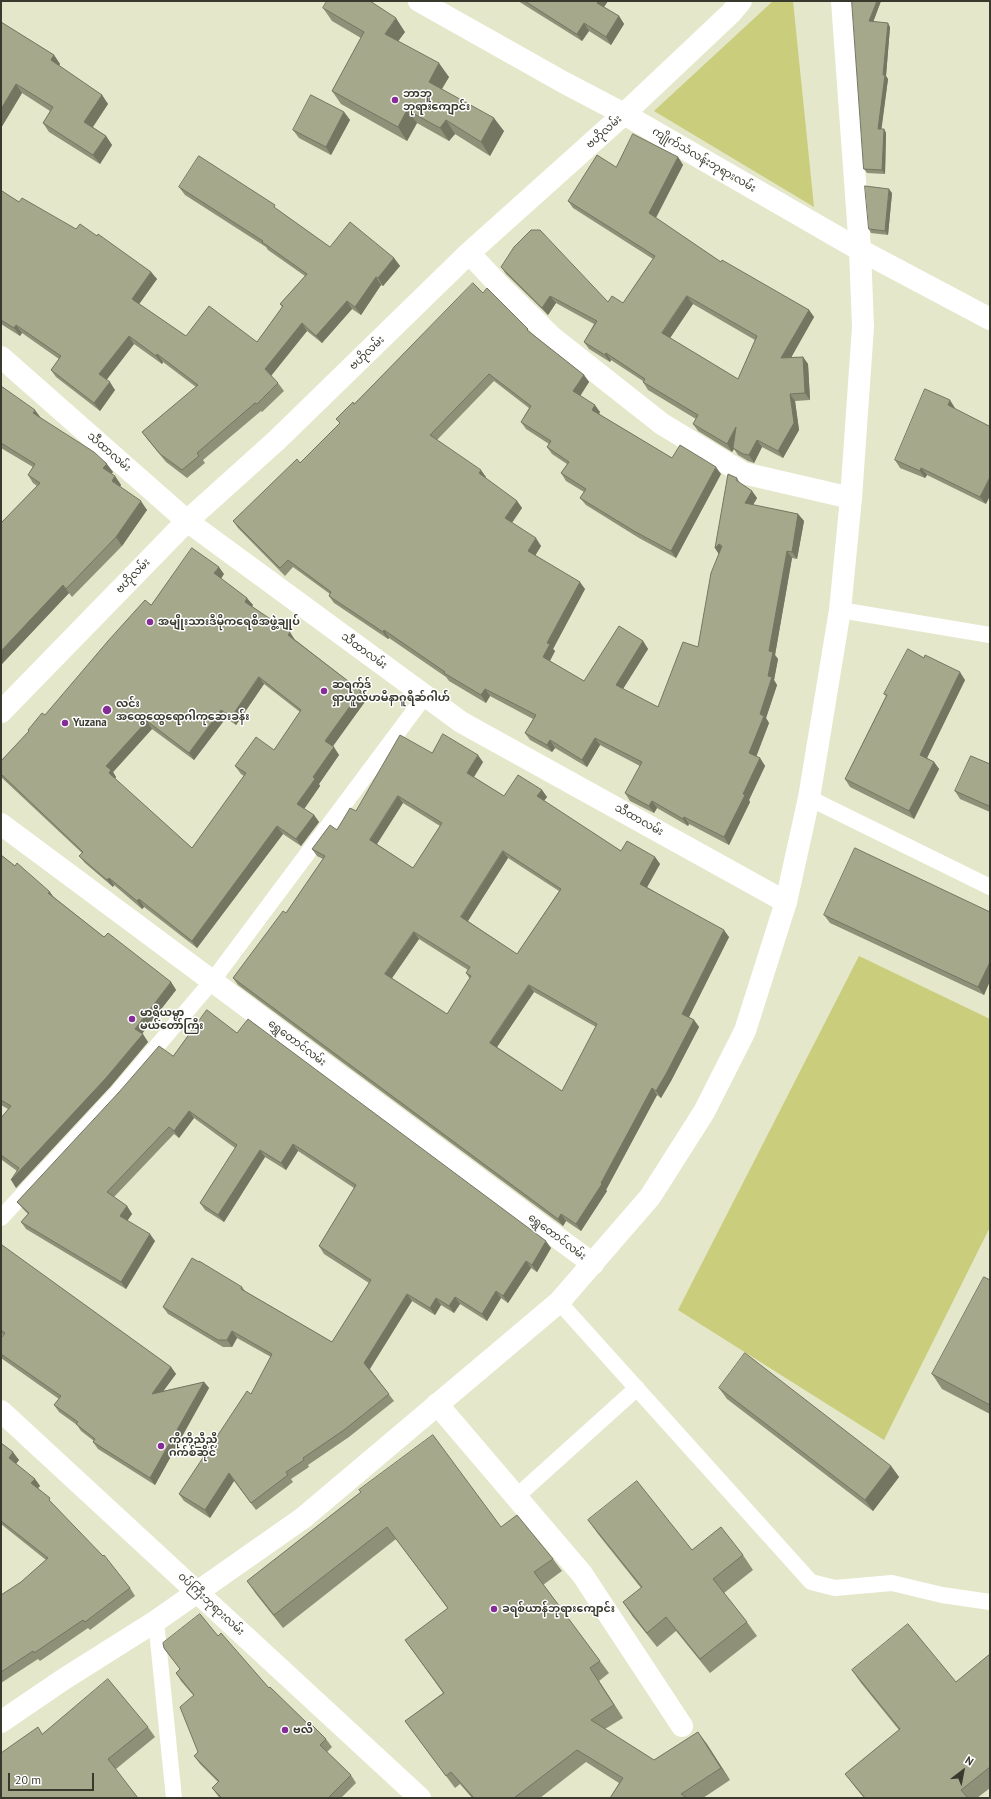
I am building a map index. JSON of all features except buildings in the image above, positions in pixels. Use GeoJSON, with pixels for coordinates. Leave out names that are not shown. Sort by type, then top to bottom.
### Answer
{"type":"FeatureCollection","features":[{"type":"Feature","properties":{"kind":"street","name":"ကျိုက်သံလန်းဘုရားလမ်း"},"geometry":{"type":"LineString","coordinates":[[419,1],[563,82],[624,114],[860,250],[990,319]]}},
{"type":"Feature","properties":{"kind":"street","name":"ဗဟိုလမ်း"},"geometry":{"type":"LineString","coordinates":[[1,712],[187,521],[277,440],[470,253],[624,114],[731,13],[741,1]]}},
{"type":"Feature","properties":{"kind":"street"},"geometry":{"type":"LineString","coordinates":[[1,1722],[64,1679],[156,1621],[303,1518],[559,1302],[650,1197],[704,1112],[745,1031],[786,902],[809,798],[840,610],[851,498],[863,327],[860,250],[842,1]]}},
{"type":"Feature","properties":{"kind":"street"},"geometry":{"type":"LineString","coordinates":[[470,253],[498,284],[553,338],[662,424],[743,473],[851,498]]}},
{"type":"Feature","properties":{"kind":"street","name":"သီထာလမ်း"},"geometry":{"type":"LineString","coordinates":[[1,357],[187,521],[461,722],[786,902]]}},
{"type":"Feature","properties":{"kind":"street","name":"ရွှေတောင်လမ်း"},"geometry":{"type":"LineString","coordinates":[[1,824],[593,1264]]}},
{"type":"Feature","properties":{"kind":"street"},"geometry":{"type":"LineString","coordinates":[[437,1404],[582,1574],[682,1726]]}},
{"type":"Feature","properties":{"kind":"street","name":"ဝပ်ကြီးဘုရားလမ်း"},"geometry":{"type":"LineString","coordinates":[[1,1411],[420,1798]]}},
{"type":"Feature","properties":{"kind":"lane"},"geometry":{"type":"LineString","coordinates":[[840,610],[990,635]]}},
{"type":"Feature","properties":{"kind":"lane"},"geometry":{"type":"LineString","coordinates":[[1,1218],[118,1092],[212,980],[425,696]]}},
{"type":"Feature","properties":{"kind":"lane"},"geometry":{"type":"LineString","coordinates":[[809,798],[990,887]]}},
{"type":"Feature","properties":{"kind":"lane"},"geometry":{"type":"LineString","coordinates":[[559,1302],[811,1582],[835,1588],[892,1583],[942,1595],[990,1602]]}},
{"type":"Feature","properties":{"kind":"lane"},"geometry":{"type":"LineString","coordinates":[[516,1497],[636,1388]]}},
{"type":"Feature","properties":{"kind":"lane"},"geometry":{"type":"LineString","coordinates":[[156,1621],[174,1798]]}},
{"type":"Feature","properties":{"kind":"green space"},"geometry":{"type":"Polygon","coordinates":[[[773,1],[793,1],[814,207],[654,111],[773,1]]]}},
{"type":"Feature","properties":{"kind":"green space"},"geometry":{"type":"Polygon","coordinates":[[[859,956],[990,1019],[990,1227],[884,1440],[678,1310],[859,956]]]}},
{"type":"Feature","properties":{"kind":"place","name":"ဘာဘူ ဘုရားကျောင်း"},"geometry":{"type":"Point","coordinates":[395,100]}},
{"type":"Feature","properties":{"kind":"place","name":"အမျိုးသားဒီမိုကရေစီအဖွဲ့ချုပ်"},"geometry":{"type":"Point","coordinates":[150,622]}},
{"type":"Feature","properties":{"kind":"place","name":"ဆရက်ဒ် ရှာဟူလ်ဟမီနာဂူရီဆ်ဂါဟ်"},"geometry":{"type":"Point","coordinates":[324,691]}},
{"type":"Feature","properties":{"kind":"place","name":"လင်း အထွေထွေရောဂါကုဆေးခန်း"},"geometry":{"type":"Point","coordinates":[107,710]}},
{"type":"Feature","properties":{"kind":"place","name":"Yuzana"},"geometry":{"type":"Point","coordinates":[65,723]}},
{"type":"Feature","properties":{"kind":"place","name":"မာရီယမ္မာ မယ်တော်ကြီး"},"geometry":{"type":"Point","coordinates":[132,1019]}},
{"type":"Feature","properties":{"kind":"place","name":"ကိုကိုညီညီ ဂက်စ်ဆိုင်"},"geometry":{"type":"Point","coordinates":[161,1446]}},
{"type":"Feature","properties":{"kind":"place","name":"ခရစ်ယာန်ဘုရားကျောင်း"},"geometry":{"type":"Point","coordinates":[494,1609]}},
{"type":"Feature","properties":{"kind":"place","name":"ဗလီ"},"geometry":{"type":"Point","coordinates":[285,1730]}}]}
